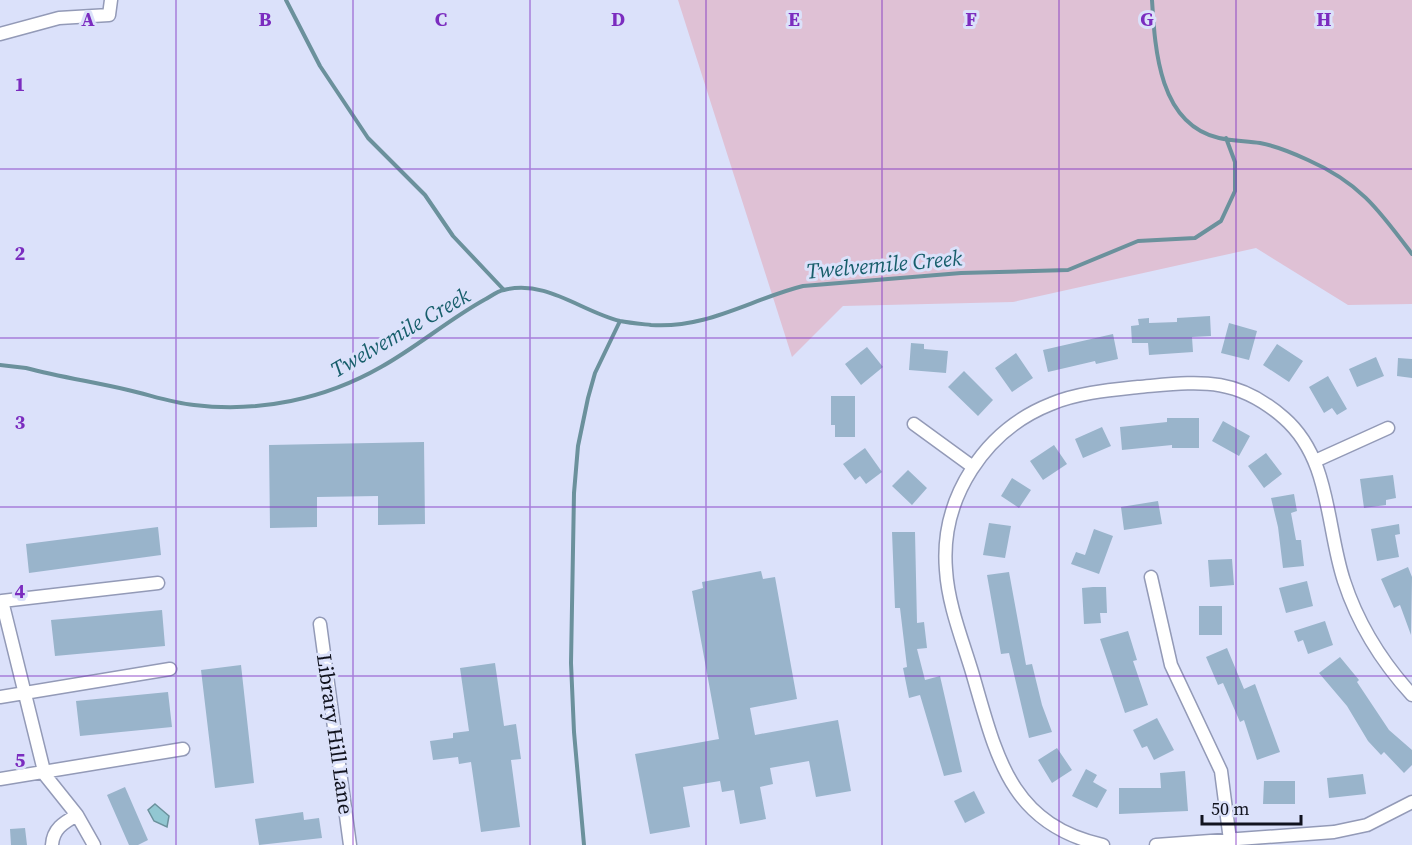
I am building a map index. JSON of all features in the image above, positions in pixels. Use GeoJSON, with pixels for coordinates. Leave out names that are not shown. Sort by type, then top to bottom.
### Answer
{"type":"FeatureCollection","features":[{"type":"Feature","properties":{"kind":"street"},"geometry":{"type":"LineString","coordinates":[[0,34],[59,18],[109,15],[111,0]]}},
{"type":"Feature","properties":{"kind":"street"},"geometry":{"type":"LineString","coordinates":[[1103,845],[1073,837],[1052,826],[1032,811],[1012,787],[993,743],[948,586],[946,569],[950,519],[960,489],[973,467],[987,448],[1012,425],[1054,402],[1133,388],[1198,382],[1230,387],[1268,405],[1298,433],[1315,461],[1324,489],[1335,550],[1356,611],[1370,640],[1388,667],[1412,695]]}},
{"type":"Feature","properties":{"kind":"street"},"geometry":{"type":"LineString","coordinates":[[914,424],[973,467]]}},
{"type":"Feature","properties":{"kind":"street"},"geometry":{"type":"LineString","coordinates":[[1315,461],[1388,428]]}},
{"type":"Feature","properties":{"kind":"street"},"geometry":{"type":"LineString","coordinates":[[1151,577],[1171,665],[1221,771],[1230,840]]}},
{"type":"Feature","properties":{"kind":"street"},"geometry":{"type":"LineString","coordinates":[[94,845],[77,815],[43,770],[1,601],[158,584]]}},
{"type":"Feature","properties":{"kind":"street","name":"Library Hill Lane"},"geometry":{"type":"LineString","coordinates":[[320,624],[350,845]]}},
{"type":"Feature","properties":{"kind":"street"},"geometry":{"type":"LineString","coordinates":[[0,697],[170,669]]}},
{"type":"Feature","properties":{"kind":"street"},"geometry":{"type":"LineString","coordinates":[[0,779],[43,770],[183,749]]}},
{"type":"Feature","properties":{"kind":"street"},"geometry":{"type":"LineString","coordinates":[[1156,845],[1351,829],[1383,819],[1412,802]]}},
{"type":"Feature","properties":{"kind":"street"},"geometry":{"type":"LineString","coordinates":[[51,845],[52,835],[61,825],[77,815]]}},
{"type":"Feature","properties":{"kind":"shaded area"},"geometry":{"type":"Polygon","coordinates":[[[678,0],[1412,0],[1412,304],[1348,305],[1256,248],[1013,302],[843,306],[792,357],[678,0]]]}},
{"type":"Feature","properties":{"kind":"shaded area"},"geometry":{"type":"Polygon","coordinates":[[[155,804],[169,816],[167,827],[154,821],[148,810],[155,804]]]}},
{"type":"Feature","properties":{"kind":"building"},"geometry":{"type":"Polygon","coordinates":[[[1210,316],[1211,336],[1192,337],[1193,352],[1149,355],[1148,343],[1132,343],[1131,326],[1139,325],[1138,319],[1149,318],[1149,323],[1177,322],[1177,318],[1210,316]]]}},
{"type":"Feature","properties":{"kind":"building"},"geometry":{"type":"Polygon","coordinates":[[[1229,323],[1257,331],[1249,360],[1221,353],[1229,323]]]}},
{"type":"Feature","properties":{"kind":"building"},"geometry":{"type":"Polygon","coordinates":[[[1113,334],[1118,359],[1096,364],[1095,361],[1048,372],[1043,350],[1113,334]]]}},
{"type":"Feature","properties":{"kind":"building"},"geometry":{"type":"Polygon","coordinates":[[[911,343],[924,344],[924,349],[948,351],[946,373],[909,370],[911,343]]]}},
{"type":"Feature","properties":{"kind":"building"},"geometry":{"type":"Polygon","coordinates":[[[1277,344],[1303,361],[1289,382],[1263,365],[1277,344]]]}},
{"type":"Feature","properties":{"kind":"building"},"geometry":{"type":"Polygon","coordinates":[[[867,347],[883,367],[861,385],[845,364],[867,347]]]}},
{"type":"Feature","properties":{"kind":"building"},"geometry":{"type":"Polygon","coordinates":[[[1016,353],[1033,378],[1012,392],[995,368],[1016,353]]]}},
{"type":"Feature","properties":{"kind":"building"},"geometry":{"type":"Polygon","coordinates":[[[1376,357],[1384,376],[1357,387],[1349,369],[1376,357]]]}},
{"type":"Feature","properties":{"kind":"building"},"geometry":{"type":"Polygon","coordinates":[[[1398,358],[1412,359],[1412,378],[1397,376],[1398,358]]]}},
{"type":"Feature","properties":{"kind":"building"},"geometry":{"type":"Polygon","coordinates":[[[964,371],[993,400],[978,416],[948,387],[964,371]]]}},
{"type":"Feature","properties":{"kind":"building"},"geometry":{"type":"Polygon","coordinates":[[[1328,376],[1347,409],[1337,415],[1332,408],[1324,413],[1309,387],[1328,376]]]}},
{"type":"Feature","properties":{"kind":"building"},"geometry":{"type":"Polygon","coordinates":[[[831,396],[855,396],[855,437],[835,437],[835,425],[831,425],[831,396]]]}},
{"type":"Feature","properties":{"kind":"building"},"geometry":{"type":"Polygon","coordinates":[[[1167,418],[1199,418],[1199,448],[1172,448],[1172,445],[1122,450],[1120,427],[1167,422],[1167,418]]]}},
{"type":"Feature","properties":{"kind":"building"},"geometry":{"type":"Polygon","coordinates":[[[1223,421],[1250,436],[1239,456],[1212,441],[1223,421]]]}},
{"type":"Feature","properties":{"kind":"building"},"geometry":{"type":"Polygon","coordinates":[[[1102,427],[1111,446],[1083,458],[1075,439],[1102,427]]]}},
{"type":"Feature","properties":{"kind":"building"},"geometry":{"type":"Polygon","coordinates":[[[424,442],[425,524],[378,525],[378,496],[317,497],[317,527],[270,528],[269,445],[424,442]]]}},
{"type":"Feature","properties":{"kind":"building"},"geometry":{"type":"Polygon","coordinates":[[[1054,445],[1067,464],[1043,480],[1030,461],[1054,445]]]}},
{"type":"Feature","properties":{"kind":"building"},"geometry":{"type":"Polygon","coordinates":[[[865,448],[882,472],[866,484],[860,476],[855,480],[843,464],[865,448]]]}},
{"type":"Feature","properties":{"kind":"building"},"geometry":{"type":"Polygon","coordinates":[[[1266,453],[1282,474],[1264,488],[1248,466],[1266,453]]]}},
{"type":"Feature","properties":{"kind":"building"},"geometry":{"type":"Polygon","coordinates":[[[908,470],[927,488],[912,505],[892,486],[908,470]]]}},
{"type":"Feature","properties":{"kind":"building"},"geometry":{"type":"Polygon","coordinates":[[[1393,475],[1396,498],[1386,500],[1386,505],[1364,508],[1360,479],[1393,475]]]}},
{"type":"Feature","properties":{"kind":"building"},"geometry":{"type":"Polygon","coordinates":[[[1012,478],[1031,490],[1019,508],[1001,496],[1012,478]]]}},
{"type":"Feature","properties":{"kind":"building"},"geometry":{"type":"Polygon","coordinates":[[[1294,494],[1297,511],[1291,513],[1296,540],[1301,540],[1304,566],[1283,568],[1278,527],[1271,498],[1294,494]]]}},
{"type":"Feature","properties":{"kind":"building"},"geometry":{"type":"Polygon","coordinates":[[[1158,501],[1162,524],[1124,530],[1121,507],[1158,501]]]}},
{"type":"Feature","properties":{"kind":"building"},"geometry":{"type":"Polygon","coordinates":[[[989,523],[1011,526],[1005,558],[983,555],[989,523]]]}},
{"type":"Feature","properties":{"kind":"building"},"geometry":{"type":"Polygon","coordinates":[[[1399,524],[1400,534],[1395,535],[1399,557],[1377,561],[1371,529],[1399,524]]]}},
{"type":"Feature","properties":{"kind":"building"},"geometry":{"type":"Polygon","coordinates":[[[158,527],[161,555],[29,573],[26,544],[158,527]]]}},
{"type":"Feature","properties":{"kind":"building"},"geometry":{"type":"Polygon","coordinates":[[[1094,529],[1113,536],[1099,574],[1071,564],[1076,552],[1085,555],[1094,529]]]}},
{"type":"Feature","properties":{"kind":"building"},"geometry":{"type":"Polygon","coordinates":[[[892,532],[915,532],[917,623],[924,622],[927,648],[917,649],[925,680],[940,676],[962,772],[944,776],[920,695],[909,698],[903,668],[907,667],[900,608],[895,608],[892,532]]]}},
{"type":"Feature","properties":{"kind":"building"},"geometry":{"type":"Polygon","coordinates":[[[1232,559],[1234,585],[1210,587],[1208,560],[1232,559]]]}},
{"type":"Feature","properties":{"kind":"building"},"geometry":{"type":"Polygon","coordinates":[[[1408,567],[1412,577],[1411,635],[1400,605],[1394,608],[1381,579],[1408,567]]]}},
{"type":"Feature","properties":{"kind":"building"},"geometry":{"type":"Polygon","coordinates":[[[761,571],[763,579],[775,577],[797,699],[750,708],[755,735],[838,720],[851,791],[816,797],[809,761],[770,768],[773,784],[760,787],[766,819],[740,824],[734,790],[722,792],[720,781],[683,787],[690,827],[650,834],[635,754],[719,739],[692,591],[703,588],[702,582],[761,571]]]}},
{"type":"Feature","properties":{"kind":"building"},"geometry":{"type":"Polygon","coordinates":[[[1009,572],[1026,665],[1032,664],[1042,705],[1052,732],[1029,738],[1009,653],[1001,654],[987,575],[1009,572]]]}},
{"type":"Feature","properties":{"kind":"building"},"geometry":{"type":"Polygon","coordinates":[[[1307,581],[1313,606],[1286,613],[1279,588],[1307,581]]]}},
{"type":"Feature","properties":{"kind":"building"},"geometry":{"type":"Polygon","coordinates":[[[1106,587],[1107,613],[1100,613],[1101,623],[1084,624],[1082,588],[1106,587]]]}},
{"type":"Feature","properties":{"kind":"building"},"geometry":{"type":"Polygon","coordinates":[[[1199,606],[1222,606],[1222,635],[1199,635],[1199,606]]]}},
{"type":"Feature","properties":{"kind":"building"},"geometry":{"type":"Polygon","coordinates":[[[162,610],[165,646],[55,656],[51,620],[162,610]]]}},
{"type":"Feature","properties":{"kind":"building"},"geometry":{"type":"Polygon","coordinates":[[[1325,621],[1333,645],[1308,654],[1303,640],[1298,642],[1294,631],[1325,621]]]}},
{"type":"Feature","properties":{"kind":"building"},"geometry":{"type":"Polygon","coordinates":[[[1128,631],[1137,660],[1133,661],[1148,705],[1125,713],[1100,639],[1128,631]]]}},
{"type":"Feature","properties":{"kind":"building"},"geometry":{"type":"Polygon","coordinates":[[[1227,648],[1244,689],[1255,684],[1280,752],[1257,760],[1244,720],[1240,722],[1223,683],[1218,685],[1206,657],[1227,648]]]}},
{"type":"Feature","properties":{"kind":"building"},"geometry":{"type":"Polygon","coordinates":[[[1340,657],[1359,680],[1357,682],[1389,730],[1412,750],[1412,765],[1404,773],[1384,752],[1381,755],[1368,741],[1347,706],[1319,673],[1340,657]]]}},
{"type":"Feature","properties":{"kind":"building"},"geometry":{"type":"Polygon","coordinates":[[[495,663],[504,726],[516,724],[521,759],[511,760],[520,827],[481,832],[471,762],[459,764],[458,757],[433,760],[430,741],[453,738],[453,733],[469,731],[460,668],[495,663]]]}},
{"type":"Feature","properties":{"kind":"building"},"geometry":{"type":"Polygon","coordinates":[[[241,665],[254,783],[215,788],[201,670],[241,665]]]}},
{"type":"Feature","properties":{"kind":"building"},"geometry":{"type":"Polygon","coordinates":[[[168,692],[172,727],[80,736],[76,701],[168,692]]]}},
{"type":"Feature","properties":{"kind":"building"},"geometry":{"type":"Polygon","coordinates":[[[1157,718],[1174,750],[1154,760],[1147,746],[1142,748],[1133,730],[1157,718]]]}},
{"type":"Feature","properties":{"kind":"building"},"geometry":{"type":"Polygon","coordinates":[[[1057,748],[1072,770],[1052,783],[1038,760],[1057,748]]]}},
{"type":"Feature","properties":{"kind":"building"},"geometry":{"type":"Polygon","coordinates":[[[1086,769],[1097,775],[1093,782],[1107,790],[1097,808],[1072,796],[1086,769]]]}},
{"type":"Feature","properties":{"kind":"building"},"geometry":{"type":"Polygon","coordinates":[[[1185,771],[1188,811],[1119,814],[1119,788],[1161,788],[1160,773],[1185,771]]]}},
{"type":"Feature","properties":{"kind":"building"},"geometry":{"type":"Polygon","coordinates":[[[1363,774],[1366,794],[1329,798],[1327,778],[1363,774]]]}},
{"type":"Feature","properties":{"kind":"building"},"geometry":{"type":"Polygon","coordinates":[[[1264,781],[1295,781],[1295,804],[1263,804],[1264,781]]]}},
{"type":"Feature","properties":{"kind":"building"},"geometry":{"type":"Polygon","coordinates":[[[125,787],[148,840],[138,845],[129,845],[107,795],[125,787]]]}},
{"type":"Feature","properties":{"kind":"building"},"geometry":{"type":"Polygon","coordinates":[[[974,791],[985,813],[965,823],[954,801],[974,791]]]}},
{"type":"Feature","properties":{"kind":"building"},"geometry":{"type":"Polygon","coordinates":[[[303,812],[304,820],[319,818],[322,838],[259,845],[255,819],[303,812]]]}},
{"type":"Feature","properties":{"kind":"building"},"geometry":{"type":"Polygon","coordinates":[[[25,828],[27,845],[11,845],[10,829],[25,828]]]}},
{"type":"Feature","properties":{"kind":"waterway"},"geometry":{"type":"LineString","coordinates":[[286,0],[320,66],[368,138],[425,195],[453,236],[504,290]]}},
{"type":"Feature","properties":{"kind":"waterway"},"geometry":{"type":"LineString","coordinates":[[1152,0],[1155,41],[1164,82],[1172,101],[1184,118],[1199,130],[1219,138],[1272,146],[1342,178],[1367,199],[1412,254]]}},
{"type":"Feature","properties":{"kind":"waterway","name":"Twelvemile Creek"},"geometry":{"type":"LineString","coordinates":[[0,365],[26,368],[186,404],[218,407],[267,405],[314,395],[360,378],[394,359],[471,308],[504,290],[534,289],[564,298],[620,321],[671,325],[710,318],[803,286],[961,273],[1068,270],[1138,241],[1195,238],[1221,221],[1235,191],[1235,162],[1226,138]]}},
{"type":"Feature","properties":{"kind":"waterway"},"geometry":{"type":"LineString","coordinates":[[584,845],[574,732],[571,663],[574,493],[578,446],[588,398],[595,373],[620,321]]}}]}
